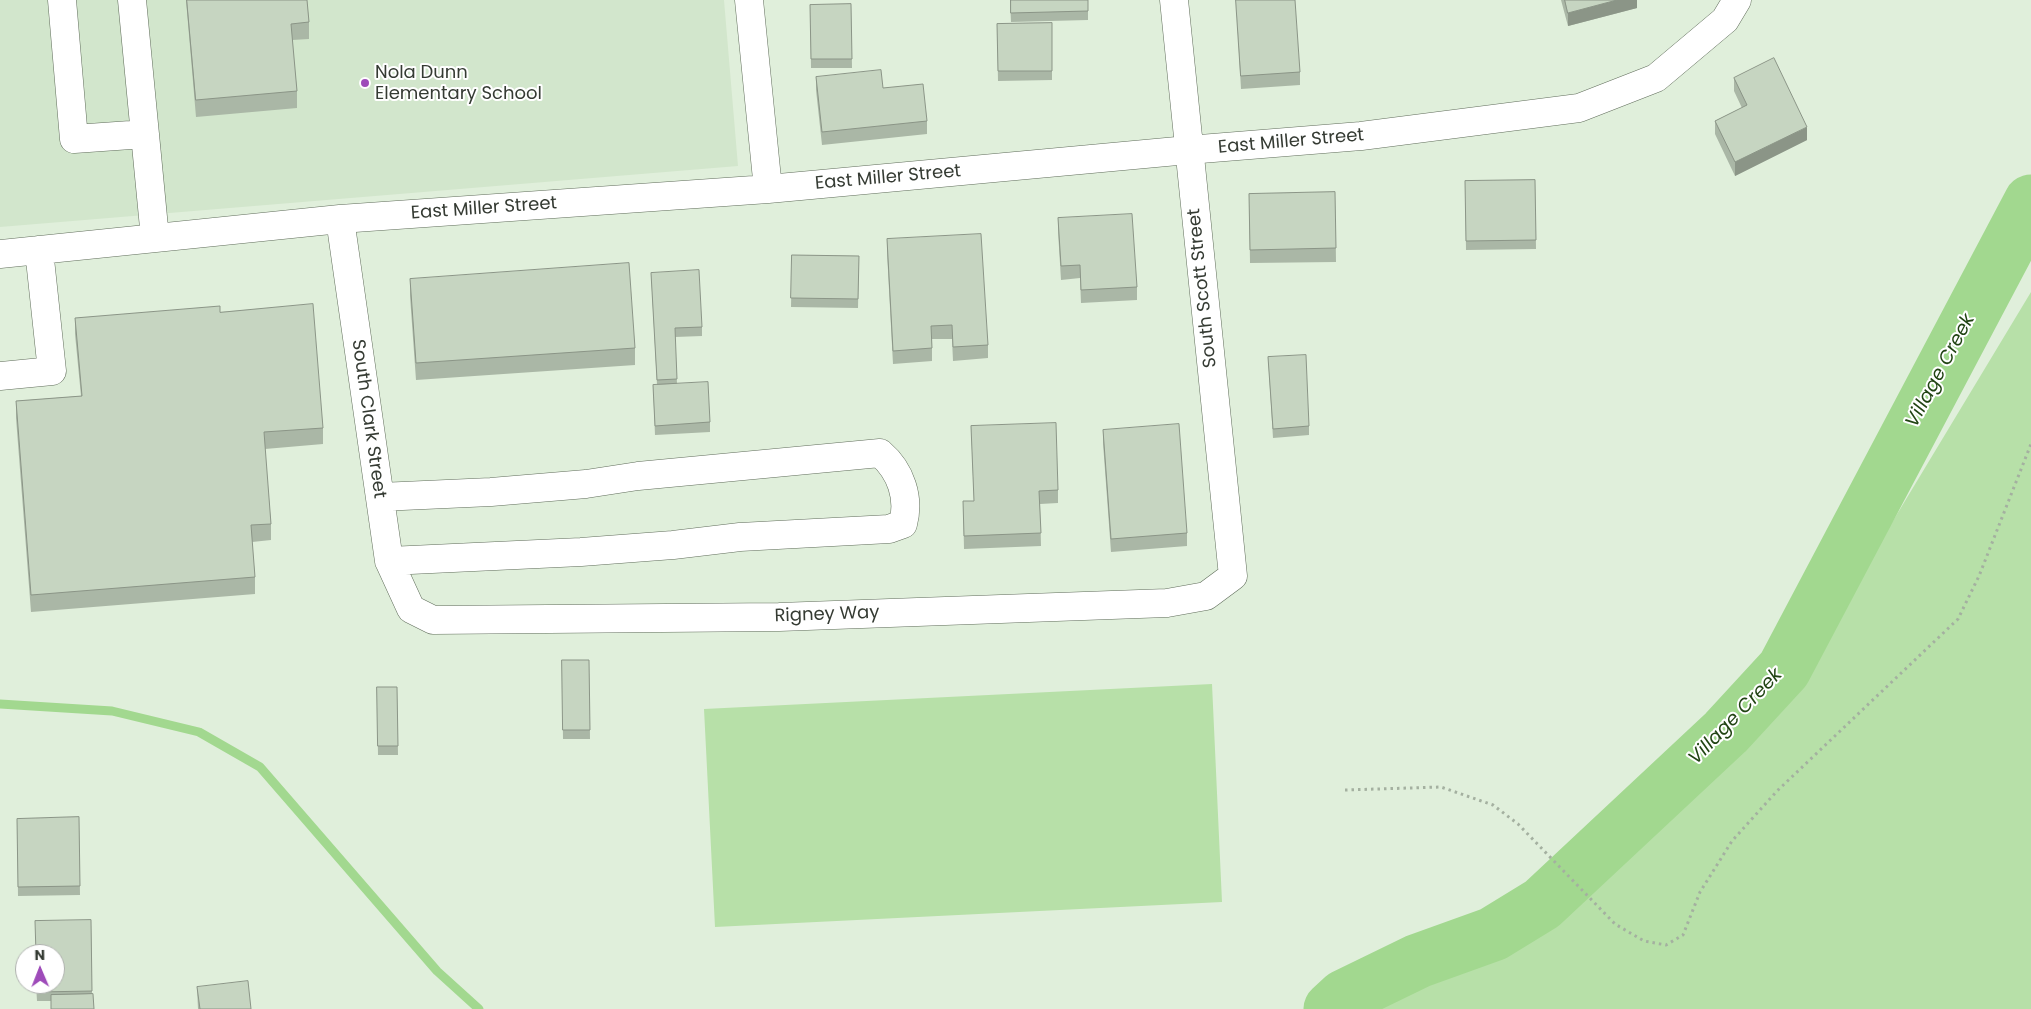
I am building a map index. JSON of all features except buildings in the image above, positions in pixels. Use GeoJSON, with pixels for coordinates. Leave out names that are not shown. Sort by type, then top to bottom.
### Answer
{"type":"FeatureCollection","features":[{"type":"Feature","properties":{"kind":"street"},"geometry":{"type":"LineString","coordinates":[[62,0],[74,139],[144,134]]}},
{"type":"Feature","properties":{"kind":"street"},"geometry":{"type":"LineString","coordinates":[[132,0],[155,238]]}},
{"type":"Feature","properties":{"kind":"street"},"geometry":{"type":"LineString","coordinates":[[748,0],[768,189]]}},
{"type":"Feature","properties":{"kind":"street","name":"South Scott Street"},"geometry":{"type":"LineString","coordinates":[[1174,0],[1233,576]]}},
{"type":"Feature","properties":{"kind":"street","name":"East Miller Street"},"geometry":{"type":"LineString","coordinates":[[0,254],[340,219],[768,189],[1361,136],[1578,108],[1656,78],[1725,20],[1738,0]]}},
{"type":"Feature","properties":{"kind":"street","name":"South Clark Street"},"geometry":{"type":"LineString","coordinates":[[340,219],[389,561],[411,609],[416,612]]}},
{"type":"Feature","properties":{"kind":"street"},"geometry":{"type":"LineString","coordinates":[[0,376],[52,371],[39,250]]}},
{"type":"Feature","properties":{"kind":"street"},"geometry":{"type":"LineString","coordinates":[[380,497],[491,492],[880,453],[890,461],[904,491],[906,512],[903,524],[889,528],[859,532],[740,537],[673,545],[580,552],[389,561]]}},
{"type":"Feature","properties":{"kind":"street","name":"Rigney Way"},"geometry":{"type":"LineString","coordinates":[[416,612],[433,620],[779,617],[1167,603],[1206,596],[1233,576]]}},
{"type":"Feature","properties":{"kind":"path"},"geometry":{"type":"LineString","coordinates":[[1345,790],[1441,787],[1493,806],[1518,824],[1615,924],[1644,941],[1666,945],[1683,935],[1700,892],[1732,841],[1777,791],[1958,619],[1979,576],[2031,444]]}},
{"type":"Feature","properties":{"kind":"shaded area","name":"Nola Dunn Elementary School"},"geometry":{"type":"Polygon","coordinates":[[[0,0],[724,0],[738,166],[0,227],[0,0]]]}},
{"type":"Feature","properties":{"kind":"green space"},"geometry":{"type":"Polygon","coordinates":[[[2031,292],[2031,1009],[1352,1009],[1358,1003],[1542,924],[1791,690],[2031,292]]]}},
{"type":"Feature","properties":{"kind":"green space"},"geometry":{"type":"Polygon","coordinates":[[[1212,684],[1222,902],[715,927],[704,709],[1212,684]]]}},
{"type":"Feature","properties":{"kind":"waterway","name":"Village Creek"},"geometry":{"type":"LineString","coordinates":[[1331,1009],[1344,997],[1418,961],[1493,934],[1542,904],[1726,732],[1784,669],[2031,202]]}},
{"type":"Feature","properties":{"kind":"waterway"},"geometry":{"type":"LineString","coordinates":[[0,704],[112,711],[199,732],[260,767],[437,971],[479,1009]]}},
{"type":"Feature","properties":{"kind":"place","name":"Nola Dunn Elementary School"},"geometry":{"type":"Point","coordinates":[365,83]}}]}
